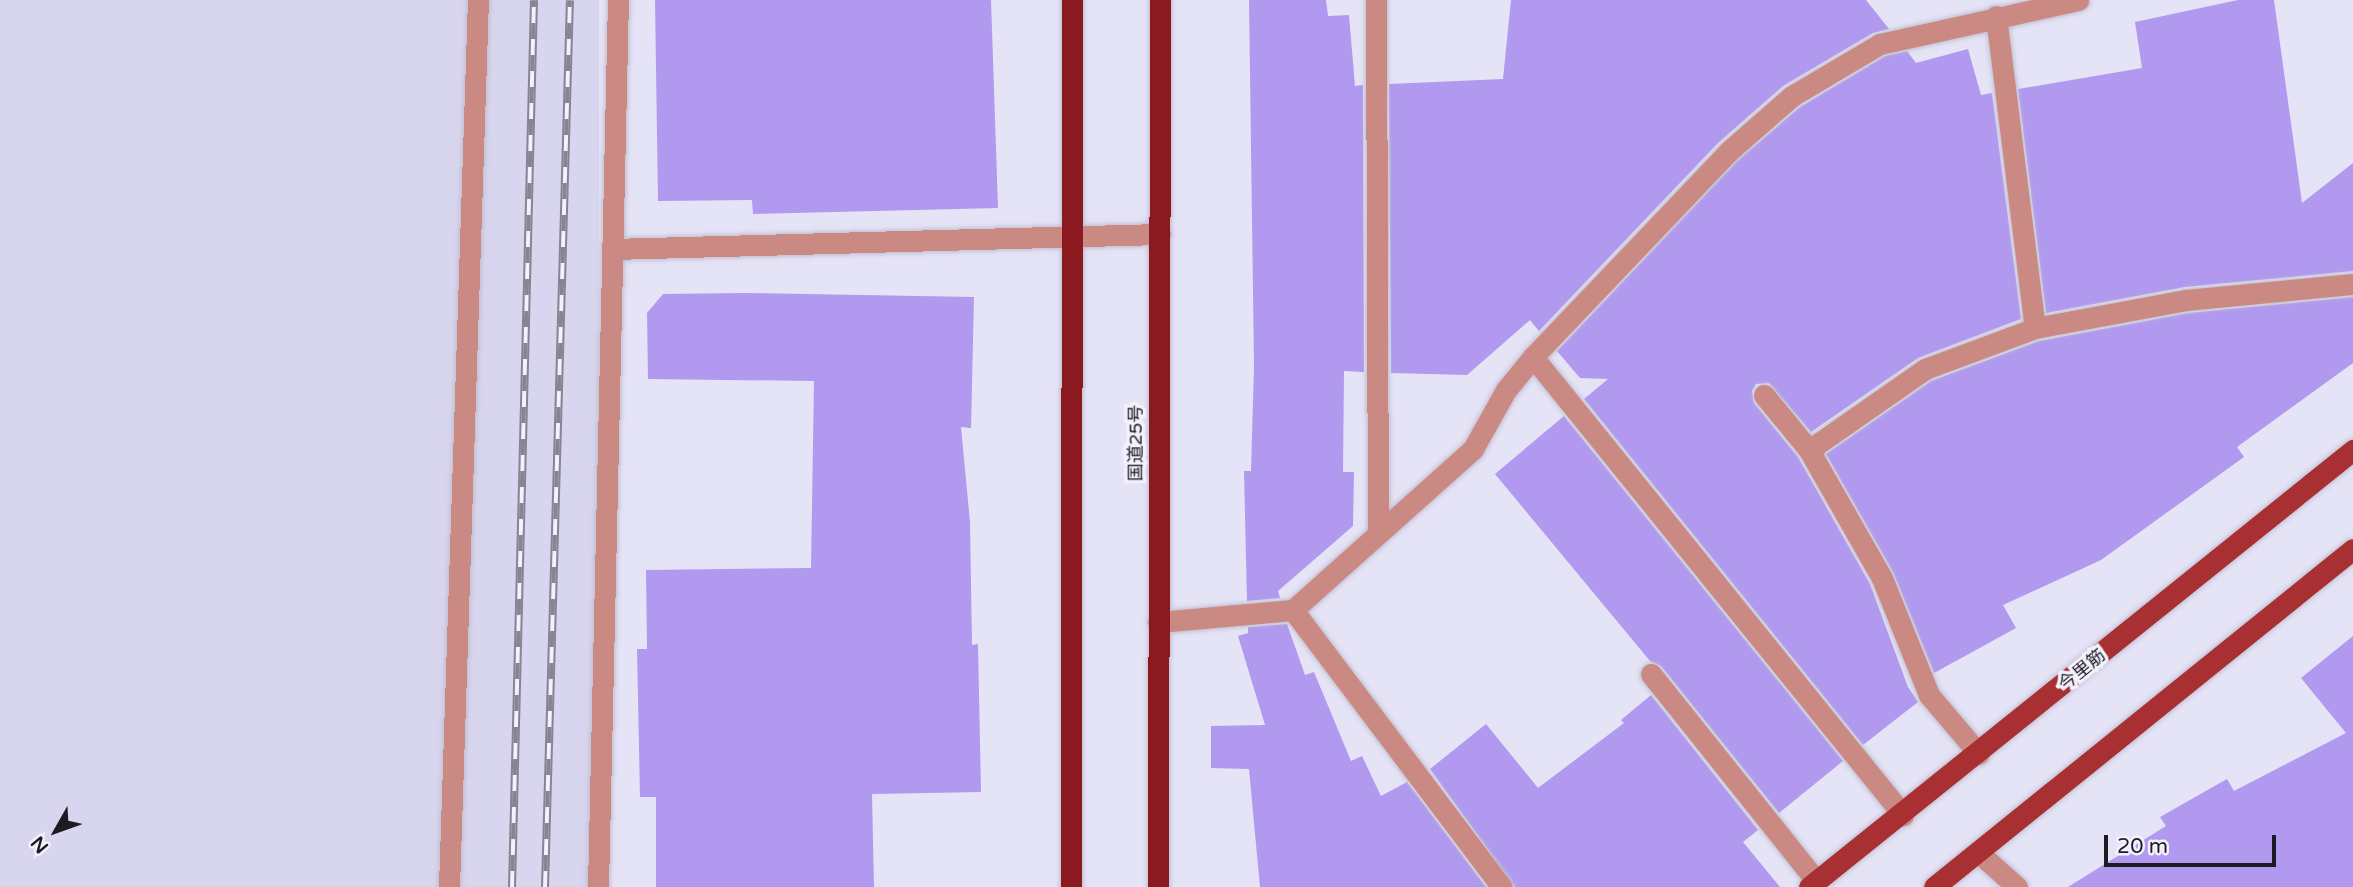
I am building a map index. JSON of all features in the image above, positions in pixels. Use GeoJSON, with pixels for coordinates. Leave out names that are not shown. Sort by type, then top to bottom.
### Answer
{"type":"FeatureCollection","features":[{"type":"Feature","properties":{"kind":"highway"},"geometry":{"type":"LineString","coordinates":[[1071,887],[1072,0]]}},
{"type":"Feature","properties":{"kind":"highway","name":"国道25号"},"geometry":{"type":"LineString","coordinates":[[1158,887],[1160,0]]}},
{"type":"Feature","properties":{"kind":"main road","name":"今里筋"},"geometry":{"type":"LineString","coordinates":[[1812,884],[1903,815],[2353,450]]}},
{"type":"Feature","properties":{"kind":"main road"},"geometry":{"type":"LineString","coordinates":[[1934,887],[2353,549]]}},
{"type":"Feature","properties":{"kind":"street"},"geometry":{"type":"LineString","coordinates":[[449,887],[478,0]]}},
{"type":"Feature","properties":{"kind":"street"},"geometry":{"type":"LineString","coordinates":[[598,887],[618,0]]}},
{"type":"Feature","properties":{"kind":"street"},"geometry":{"type":"LineString","coordinates":[[1376,0],[1378,533]]}},
{"type":"Feature","properties":{"kind":"street"},"geometry":{"type":"LineString","coordinates":[[1158,622],[1293,611],[1473,449],[1506,390],[1533,357],[1728,152],[1792,96],[1880,44],[1991,12],[2078,0]]}},
{"type":"Feature","properties":{"kind":"street"},"geometry":{"type":"LineString","coordinates":[[1991,12],[2035,328]]}},
{"type":"Feature","properties":{"kind":"street"},"geometry":{"type":"LineString","coordinates":[[612,249],[1073,239],[1160,234]]}},
{"type":"Feature","properties":{"kind":"street"},"geometry":{"type":"LineString","coordinates":[[1809,450],[1925,369],[2035,328],[2186,300],[2353,284]]}},
{"type":"Feature","properties":{"kind":"street"},"geometry":{"type":"LineString","coordinates":[[1533,357],[1903,815]]}},
{"type":"Feature","properties":{"kind":"street"},"geometry":{"type":"LineString","coordinates":[[1764,395],[1809,450],[1882,578],[1929,695],[1979,754]]}},
{"type":"Feature","properties":{"kind":"street"},"geometry":{"type":"LineString","coordinates":[[1293,611],[1502,887]]}},
{"type":"Feature","properties":{"kind":"street"},"geometry":{"type":"LineString","coordinates":[[1651,674],[1812,884]]}},
{"type":"Feature","properties":{"kind":"street"},"geometry":{"type":"LineString","coordinates":[[1979,853],[2017,887]]}},
{"type":"Feature","properties":{"kind":"shaded area"},"geometry":{"type":"Polygon","coordinates":[[[0,0],[599,0],[599,887],[0,887],[0,0]]]}},
{"type":"Feature","properties":{"kind":"building"},"geometry":{"type":"Polygon","coordinates":[[[655,0],[991,0],[998,208],[753,214],[752,200],[658,201],[655,0]]]}},
{"type":"Feature","properties":{"kind":"building"},"geometry":{"type":"Polygon","coordinates":[[[1249,0],[1326,0],[1328,16],[1349,15],[1355,86],[1363,85],[1364,372],[1344,371],[1343,472],[1354,472],[1353,526],[1278,591],[1280,598],[1247,601],[1244,471],[1251,471],[1254,366],[1249,0]]]}},
{"type":"Feature","properties":{"kind":"building"},"geometry":{"type":"Polygon","coordinates":[[[1511,0],[1866,0],[1889,29],[1873,33],[1783,86],[1718,143],[1539,331],[1530,320],[1467,375],[1391,373],[1389,84],[1503,79],[1511,0]]]}},
{"type":"Feature","properties":{"kind":"building"},"geometry":{"type":"Polygon","coordinates":[[[2238,0],[2274,0],[2302,203],[2353,163],[2353,271],[2185,287],[2046,313],[2018,89],[2142,68],[2135,22],[2238,0]]]}},
{"type":"Feature","properties":{"kind":"building"},"geometry":{"type":"Polygon","coordinates":[[[1968,49],[1981,95],[1992,93],[2021,319],[1918,358],[1811,432],[1769,383],[1756,384],[1752,391],[1754,403],[1798,457],[1870,584],[1908,687],[1918,702],[1863,745],[1584,399],[1608,379],[1580,378],[1557,351],[1737,161],[1800,107],[1885,56],[1907,51],[1916,63],[1968,49]]]}},
{"type":"Feature","properties":{"kind":"building"},"geometry":{"type":"Polygon","coordinates":[[[663,294],[974,297],[971,428],[961,427],[970,522],[972,645],[978,644],[981,792],[872,794],[874,887],[656,887],[656,797],[640,797],[637,649],[647,649],[646,570],[811,568],[814,381],[648,379],[647,313],[663,294]]]}},
{"type":"Feature","properties":{"kind":"building"},"geometry":{"type":"Polygon","coordinates":[[[2353,297],[2353,363],[2237,447],[2244,457],[2101,560],[2003,605],[2016,628],[1934,673],[1893,572],[1826,454],[1931,381],[2039,341],[2188,313],[2353,297]]]}},
{"type":"Feature","properties":{"kind":"building"},"geometry":{"type":"Polygon","coordinates":[[[1564,416],[1843,761],[1779,813],[1661,666],[1650,661],[1495,474],[1564,416]]]}},
{"type":"Feature","properties":{"kind":"building"},"geometry":{"type":"Polygon","coordinates":[[[1287,624],[1305,675],[1314,672],[1351,761],[1362,756],[1381,796],[1407,782],[1486,887],[1260,887],[1249,769],[1211,768],[1211,726],[1265,725],[1238,636],[1248,633],[1248,627],[1287,624]]]}},
{"type":"Feature","properties":{"kind":"building"},"geometry":{"type":"Polygon","coordinates":[[[2353,636],[2353,887],[2068,887],[2166,826],[2160,817],[2227,779],[2234,791],[2346,733],[2301,678],[2353,636]]]}},
{"type":"Feature","properties":{"kind":"building"},"geometry":{"type":"Polygon","coordinates":[[[1651,695],[1758,830],[1743,842],[1780,887],[1515,887],[1430,769],[1486,724],[1538,788],[1624,723],[1621,720],[1651,695]]]}},
{"type":"Feature","properties":{"kind":"railway"},"geometry":{"type":"LineString","coordinates":[[512,887],[534,0]]}},
{"type":"Feature","properties":{"kind":"railway"},"geometry":{"type":"LineString","coordinates":[[545,887],[570,0]]}}]}
